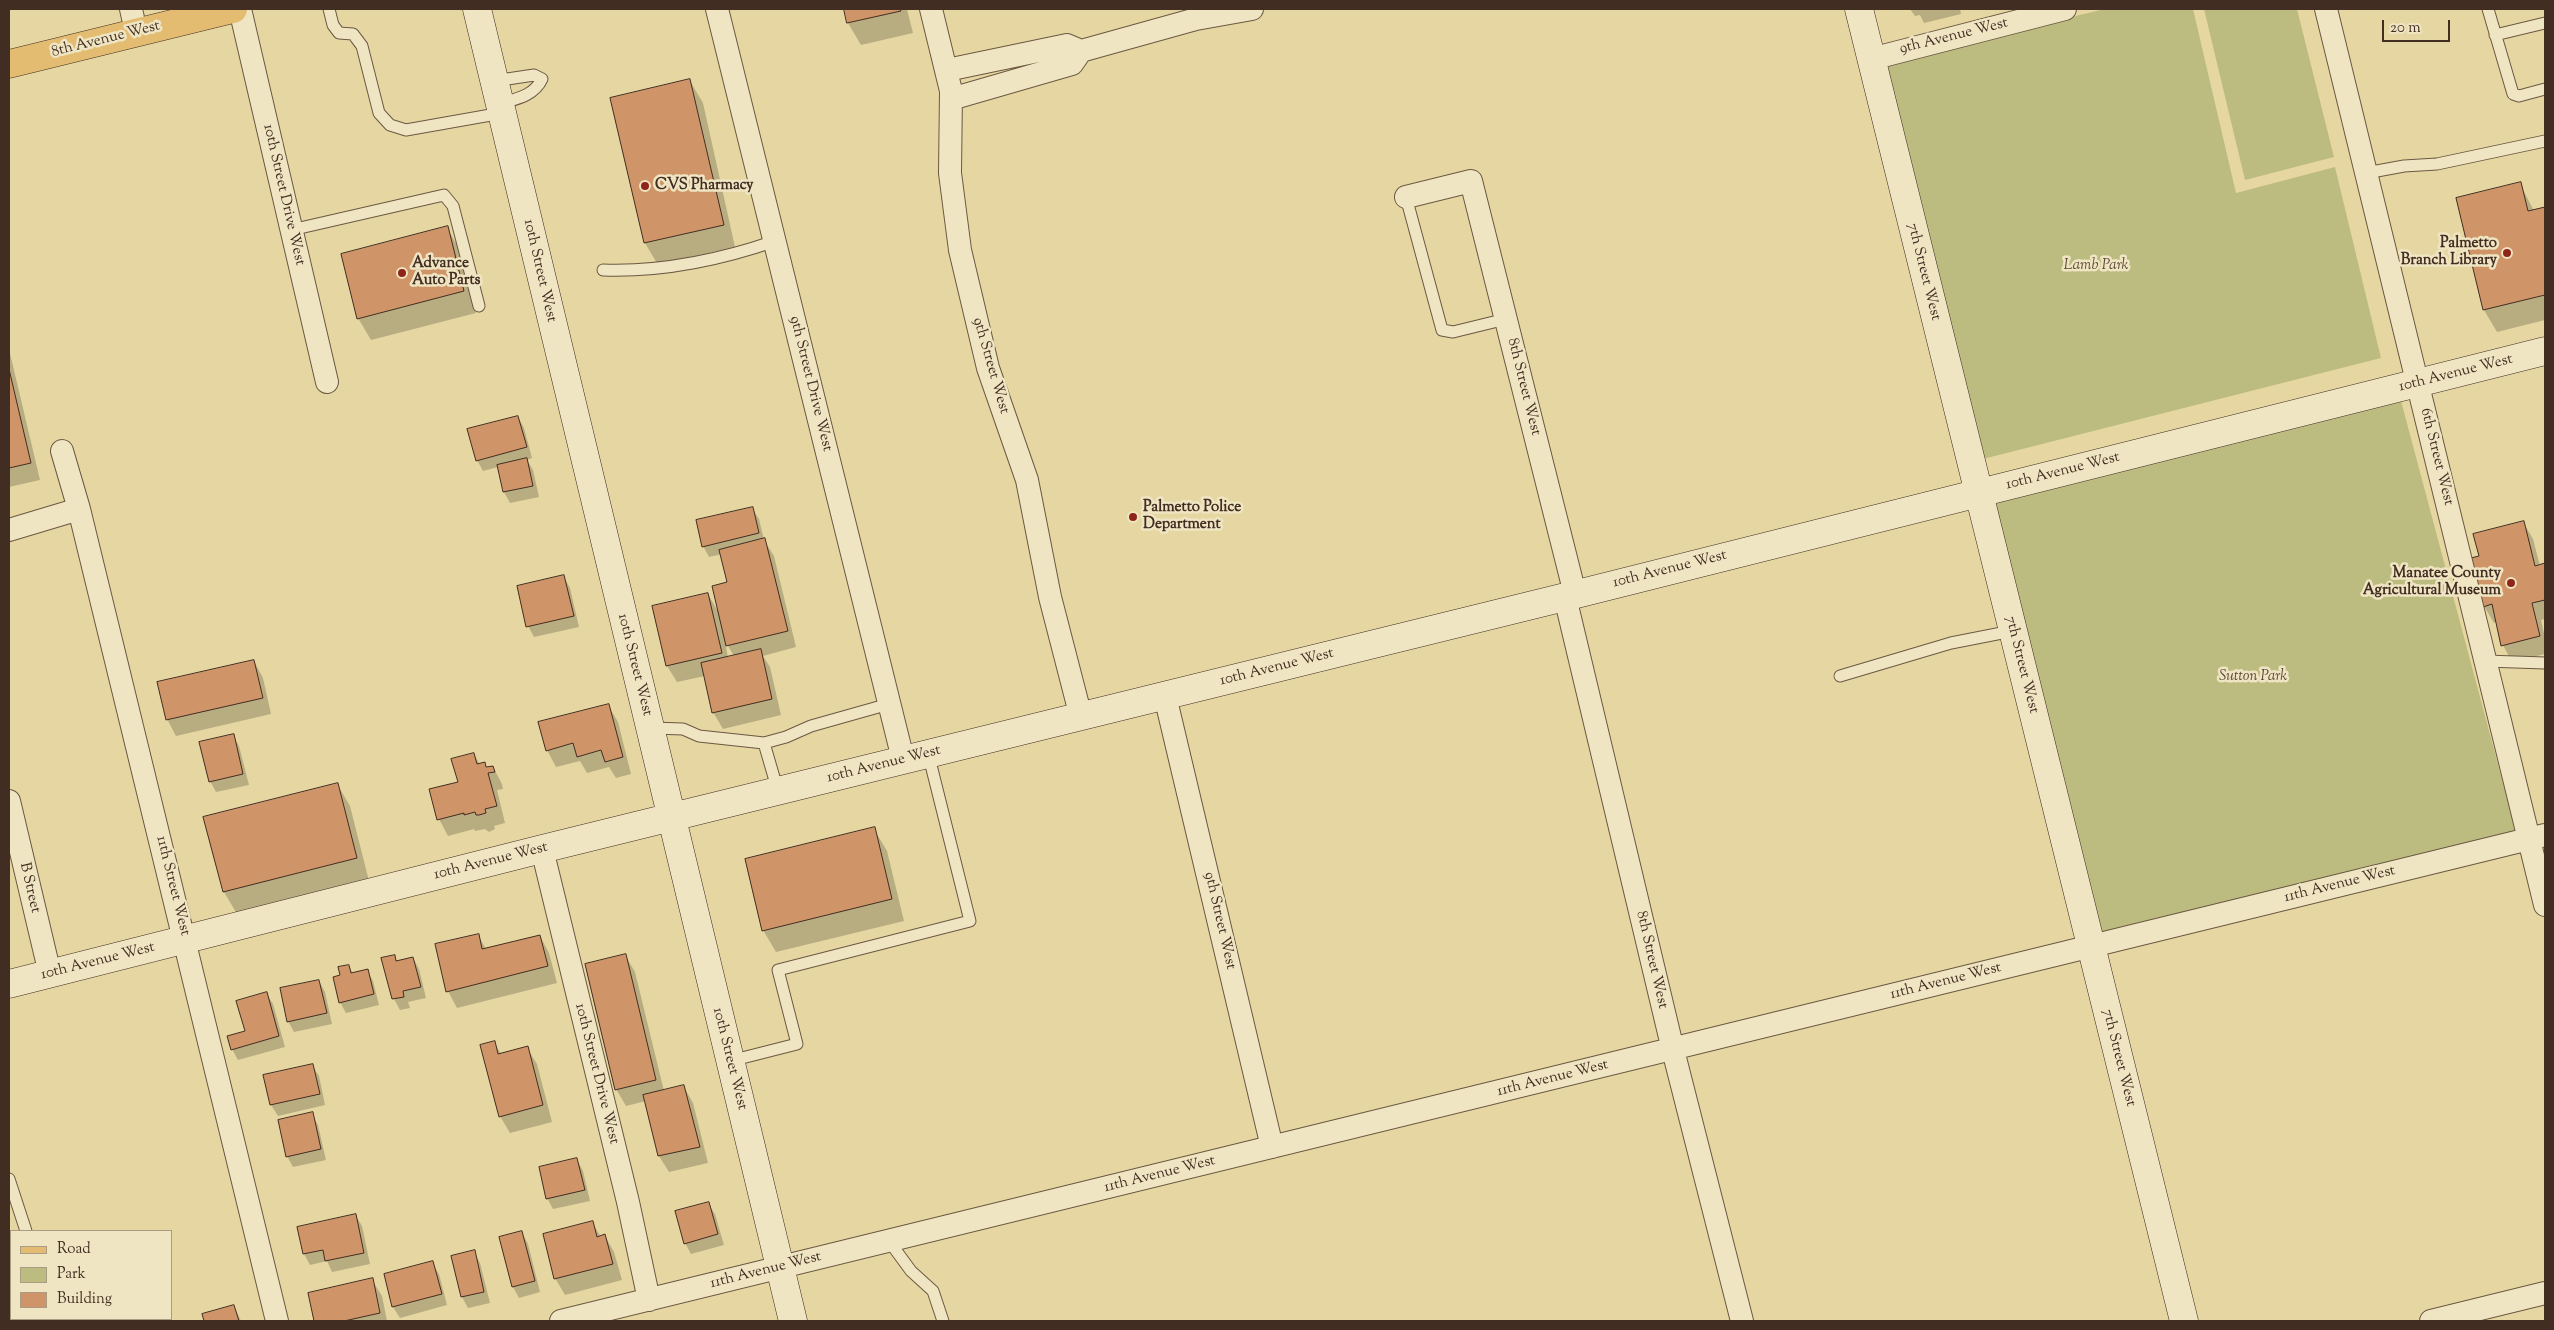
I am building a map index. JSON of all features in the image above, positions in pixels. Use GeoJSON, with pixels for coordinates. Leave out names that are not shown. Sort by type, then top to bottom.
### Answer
{"type":"FeatureCollection","features":[{"type":"Feature","properties":{"kind":"main road","name":"8th Avenue West"},"geometry":{"type":"LineString","coordinates":[[9,64],[134,21],[233,9]]}},
{"type":"Feature","properties":{"kind":"street","name":"10th Street Drive West"},"geometry":{"type":"LineString","coordinates":[[240,9],[327,382]]}},
{"type":"Feature","properties":{"kind":"street","name":"10th Street West"},"geometry":{"type":"LineString","coordinates":[[477,9],[793,1321]]}},
{"type":"Feature","properties":{"kind":"street","name":"9th Street Drive West"},"geometry":{"type":"LineString","coordinates":[[717,9],[889,704],[916,756]]}},
{"type":"Feature","properties":{"kind":"street","name":"9th Street West"},"geometry":{"type":"LineString","coordinates":[[931,9],[947,70],[951,99],[950,173],[960,250],[988,368],[1027,480],[1050,596],[1082,717]]}},
{"type":"Feature","properties":{"kind":"street","name":"7th Street West"},"geometry":{"type":"LineString","coordinates":[[1859,9],[2184,1321]]}},
{"type":"Feature","properties":{"kind":"street","name":"9th Avenue West"},"geometry":{"type":"LineString","coordinates":[[1871,58],[2065,9]]}},
{"type":"Feature","properties":{"kind":"street","name":"6th Street West"},"geometry":{"type":"LineString","coordinates":[[2326,9],[2486,662],[2537,837],[2545,905]]}},
{"type":"Feature","properties":{"kind":"street"},"geometry":{"type":"LineString","coordinates":[[951,99],[1072,64],[1081,51],[1182,16],[1243,10]]}},
{"type":"Feature","properties":{"kind":"street"},"geometry":{"type":"LineString","coordinates":[[947,70],[1067,45],[1081,51]]}},
{"type":"Feature","properties":{"kind":"street","name":"8th Street West"},"geometry":{"type":"LineString","coordinates":[[1406,196],[1471,181],[1506,319],[1673,1050],[1742,1321]]}},
{"type":"Feature","properties":{"kind":"street","name":"10th Avenue West"},"geometry":{"type":"LineString","coordinates":[[9,984],[542,849],[671,819],[916,756],[1082,717],[1570,596],[2545,351]]}},
{"type":"Feature","properties":{"kind":"street","name":"11th Street West"},"geometry":{"type":"LineString","coordinates":[[62,452],[79,509],[277,1321]]}},
{"type":"Feature","properties":{"kind":"street"},"geometry":{"type":"LineString","coordinates":[[9,530],[79,509]]}},
{"type":"Feature","properties":{"kind":"street","name":"9th Street West"},"geometry":{"type":"LineString","coordinates":[[1165,696],[1272,1147]]}},
{"type":"Feature","properties":{"kind":"street","name":"B Street"},"geometry":{"type":"LineString","coordinates":[[9,801],[50,974]]}},
{"type":"Feature","properties":{"kind":"street","name":"11th Avenue West"},"geometry":{"type":"LineString","coordinates":[[561,1321],[2537,837]]}},
{"type":"Feature","properties":{"kind":"street","name":"10th Street Drive West"},"geometry":{"type":"LineString","coordinates":[[542,849],[628,1202],[649,1300]]}},
{"type":"Feature","properties":{"kind":"street"},"geometry":{"type":"LineString","coordinates":[[2430,1321],[2545,1293]]}},
{"type":"Feature","properties":{"kind":"lane"},"geometry":{"type":"LineString","coordinates":[[329,9],[333,25],[339,33],[353,34],[362,46],[379,114],[390,125],[406,130],[498,100]]}},
{"type":"Feature","properties":{"kind":"lane"},"geometry":{"type":"LineString","coordinates":[[2488,9],[2514,94],[2519,96],[2545,89]]}},
{"type":"Feature","properties":{"kind":"lane"},"geometry":{"type":"LineString","coordinates":[[2495,36],[2545,22]]}},
{"type":"Feature","properties":{"kind":"lane"},"geometry":{"type":"LineString","coordinates":[[2366,173],[2404,166],[2437,164],[2545,141]]}},
{"type":"Feature","properties":{"kind":"lane"},"geometry":{"type":"LineString","coordinates":[[291,230],[444,195],[453,206],[479,306]]}},
{"type":"Feature","properties":{"kind":"lane"},"geometry":{"type":"LineString","coordinates":[[1406,196],[1442,330],[1453,332],[1506,319]]}},
{"type":"Feature","properties":{"kind":"lane"},"geometry":{"type":"LineString","coordinates":[[603,270],[658,268],[698,262],[751,249],[774,240]]}},
{"type":"Feature","properties":{"kind":"lane"},"geometry":{"type":"LineString","coordinates":[[1840,676],[1951,643],[2012,631]]}},
{"type":"Feature","properties":{"kind":"lane"},"geometry":{"type":"LineString","coordinates":[[2486,662],[2545,663]]}},
{"type":"Feature","properties":{"kind":"lane"},"geometry":{"type":"LineString","coordinates":[[649,728],[683,729],[699,736],[764,743],[786,737],[811,726],[889,704]]}},
{"type":"Feature","properties":{"kind":"lane"},"geometry":{"type":"LineString","coordinates":[[764,743],[778,791]]}},
{"type":"Feature","properties":{"kind":"lane"},"geometry":{"type":"LineString","coordinates":[[730,1061],[797,1044],[778,970],[970,921],[916,756]]}},
{"type":"Feature","properties":{"kind":"lane"},"geometry":{"type":"LineString","coordinates":[[9,1179],[26,1230]]}},
{"type":"Feature","properties":{"kind":"lane"},"geometry":{"type":"LineString","coordinates":[[889,1241],[911,1271],[933,1290],[943,1321]]}},
{"type":"Feature","properties":{"kind":"green space","name":"Lamb Park"},"geometry":{"type":"Polygon","coordinates":[[[2105,9],[2193,9],[2236,193],[2335,167],[2381,358],[1983,459],[1880,62],[2105,9]]]}},
{"type":"Feature","properties":{"kind":"green space"},"geometry":{"type":"Polygon","coordinates":[[[2204,9],[2297,9],[2334,157],[2245,180],[2204,9]]]}},
{"type":"Feature","properties":{"kind":"green space","name":"Sutton Park"},"geometry":{"type":"Polygon","coordinates":[[[2400,397],[2516,832],[2097,937],[1987,498],[2400,397]]]}},
{"type":"Feature","properties":{"kind":"building"},"geometry":{"type":"Polygon","coordinates":[[[844,9],[900,9],[901,11],[847,23],[844,9]]]}},
{"type":"Feature","properties":{"kind":"building","name":"CVS Pharmacy"},"geometry":{"type":"Polygon","coordinates":[[[690,79],[724,225],[644,243],[610,98],[690,79]]]}},
{"type":"Feature","properties":{"kind":"building","name":"Palmetto Branch Library"},"geometry":{"type":"Polygon","coordinates":[[[2521,182],[2528,211],[2545,207],[2545,295],[2483,310],[2456,198],[2521,182]]]}},
{"type":"Feature","properties":{"kind":"building","name":"Advance Auto Parts"},"geometry":{"type":"Polygon","coordinates":[[[448,226],[464,291],[357,319],[341,254],[448,226]]]}},
{"type":"Feature","properties":{"kind":"building"},"geometry":{"type":"Polygon","coordinates":[[[9,369],[31,463],[9,468],[9,369]]]}},
{"type":"Feature","properties":{"kind":"building"},"geometry":{"type":"Polygon","coordinates":[[[518,416],[527,447],[476,461],[467,429],[518,416]]]}},
{"type":"Feature","properties":{"kind":"building"},"geometry":{"type":"Polygon","coordinates":[[[527,458],[533,486],[503,492],[497,465],[527,458]]]}},
{"type":"Feature","properties":{"kind":"building"},"geometry":{"type":"Polygon","coordinates":[[[753,507],[759,533],[702,547],[696,520],[753,507]]]}},
{"type":"Feature","properties":{"kind":"building","name":"Manatee County Agricultural Museum"},"geometry":{"type":"Polygon","coordinates":[[[2524,521],[2535,566],[2545,563],[2545,600],[2532,603],[2540,636],[2501,646],[2492,604],[2483,607],[2471,558],[2479,556],[2473,534],[2524,521]]]}},
{"type":"Feature","properties":{"kind":"building"},"geometry":{"type":"Polygon","coordinates":[[[765,538],[788,631],[726,646],[712,586],[727,582],[719,550],[765,538]]]}},
{"type":"Feature","properties":{"kind":"building"},"geometry":{"type":"Polygon","coordinates":[[[564,575],[574,616],[526,627],[517,586],[564,575]]]}},
{"type":"Feature","properties":{"kind":"building"},"geometry":{"type":"Polygon","coordinates":[[[708,593],[722,653],[666,666],[652,606],[708,593]]]}},
{"type":"Feature","properties":{"kind":"building"},"geometry":{"type":"Polygon","coordinates":[[[761,649],[772,699],[712,713],[701,663],[761,649]]]}},
{"type":"Feature","properties":{"kind":"building"},"geometry":{"type":"Polygon","coordinates":[[[254,660],[263,698],[166,720],[157,682],[254,660]]]}},
{"type":"Feature","properties":{"kind":"building"},"geometry":{"type":"Polygon","coordinates":[[[609,704],[623,757],[605,762],[601,750],[577,757],[573,743],[546,751],[538,722],[609,704]]]}},
{"type":"Feature","properties":{"kind":"building"},"geometry":{"type":"Polygon","coordinates":[[[234,734],[243,774],[209,782],[199,742],[234,734]]]}},
{"type":"Feature","properties":{"kind":"building"},"geometry":{"type":"Polygon","coordinates":[[[474,753],[477,764],[485,762],[486,767],[493,766],[495,772],[488,773],[497,806],[485,809],[486,813],[479,815],[476,815],[475,812],[464,815],[464,813],[437,820],[429,789],[458,782],[451,759],[474,753]]]}},
{"type":"Feature","properties":{"kind":"building"},"geometry":{"type":"Polygon","coordinates":[[[338,783],[357,858],[223,892],[203,817],[338,783]]]}},
{"type":"Feature","properties":{"kind":"building"},"geometry":{"type":"Polygon","coordinates":[[[875,827],[892,899],[762,931],[745,859],[875,827]]]}},
{"type":"Feature","properties":{"kind":"building"},"geometry":{"type":"Polygon","coordinates":[[[479,934],[482,949],[540,935],[548,966],[446,992],[435,944],[479,934]]]}},
{"type":"Feature","properties":{"kind":"building"},"geometry":{"type":"Polygon","coordinates":[[[626,954],[656,1080],[615,1090],[585,964],[626,954]]]}},
{"type":"Feature","properties":{"kind":"building"},"geometry":{"type":"Polygon","coordinates":[[[395,955],[396,961],[413,957],[421,987],[403,991],[404,997],[392,999],[381,958],[395,955]]]}},
{"type":"Feature","properties":{"kind":"building"},"geometry":{"type":"Polygon","coordinates":[[[349,965],[351,973],[368,969],[374,994],[339,1003],[333,977],[340,975],[338,967],[349,965]]]}},
{"type":"Feature","properties":{"kind":"building"},"geometry":{"type":"Polygon","coordinates":[[[319,980],[327,1013],[287,1022],[280,988],[319,980]]]}},
{"type":"Feature","properties":{"kind":"building"},"geometry":{"type":"Polygon","coordinates":[[[267,992],[279,1036],[231,1050],[227,1036],[245,1031],[236,1001],[267,992]]]}},
{"type":"Feature","properties":{"kind":"building"},"geometry":{"type":"Polygon","coordinates":[[[495,1041],[498,1054],[528,1046],[543,1105],[499,1117],[480,1045],[495,1041]]]}},
{"type":"Feature","properties":{"kind":"building"},"geometry":{"type":"Polygon","coordinates":[[[313,1064],[320,1094],[270,1105],[263,1075],[313,1064]]]}},
{"type":"Feature","properties":{"kind":"building"},"geometry":{"type":"Polygon","coordinates":[[[684,1085],[700,1147],[658,1156],[643,1095],[684,1085]]]}},
{"type":"Feature","properties":{"kind":"building"},"geometry":{"type":"Polygon","coordinates":[[[313,1112],[321,1149],[286,1157],[278,1120],[313,1112]]]}},
{"type":"Feature","properties":{"kind":"building"},"geometry":{"type":"Polygon","coordinates":[[[577,1158],[585,1190],[546,1199],[539,1167],[577,1158]]]}},
{"type":"Feature","properties":{"kind":"building"},"geometry":{"type":"Polygon","coordinates":[[[709,1202],[718,1234],[684,1244],[675,1211],[709,1202]]]}},
{"type":"Feature","properties":{"kind":"building"},"geometry":{"type":"Polygon","coordinates":[[[356,1214],[364,1253],[325,1261],[323,1250],[303,1254],[297,1227],[356,1214]]]}},
{"type":"Feature","properties":{"kind":"building"},"geometry":{"type":"Polygon","coordinates":[[[593,1221],[597,1237],[605,1234],[613,1264],[554,1279],[543,1234],[593,1221]]]}},
{"type":"Feature","properties":{"kind":"building"},"geometry":{"type":"Polygon","coordinates":[[[522,1231],[535,1281],[512,1287],[499,1237],[522,1231]]]}},
{"type":"Feature","properties":{"kind":"building"},"geometry":{"type":"Polygon","coordinates":[[[475,1250],[484,1292],[461,1297],[451,1256],[475,1250]]]}},
{"type":"Feature","properties":{"kind":"building"},"geometry":{"type":"Polygon","coordinates":[[[433,1261],[442,1294],[392,1307],[384,1274],[433,1261]]]}},
{"type":"Feature","properties":{"kind":"building"},"geometry":{"type":"Polygon","coordinates":[[[373,1278],[380,1313],[344,1321],[314,1321],[308,1293],[373,1278]]]}},
{"type":"Feature","properties":{"kind":"building"},"geometry":{"type":"Polygon","coordinates":[[[9,1291],[10,1320],[77,1321],[9,1321],[9,1291]]]}},
{"type":"Feature","properties":{"kind":"building"},"geometry":{"type":"Polygon","coordinates":[[[234,1305],[239,1321],[204,1321],[202,1314],[234,1305]]]}},
{"type":"Feature","properties":{"kind":"place","name":"CVS Pharmacy"},"geometry":{"type":"Point","coordinates":[645,186]}},
{"type":"Feature","properties":{"kind":"place","name":"Palmetto Branch Library"},"geometry":{"type":"Point","coordinates":[2507,253]}},
{"type":"Feature","properties":{"kind":"place","name":"Advance Auto Parts"},"geometry":{"type":"Point","coordinates":[402,273]}},
{"type":"Feature","properties":{"kind":"place","name":"Palmetto Police Department"},"geometry":{"type":"Point","coordinates":[1133,517]}},
{"type":"Feature","properties":{"kind":"place","name":"Manatee County Agricultural Museum"},"geometry":{"type":"Point","coordinates":[2511,583]}}]}
